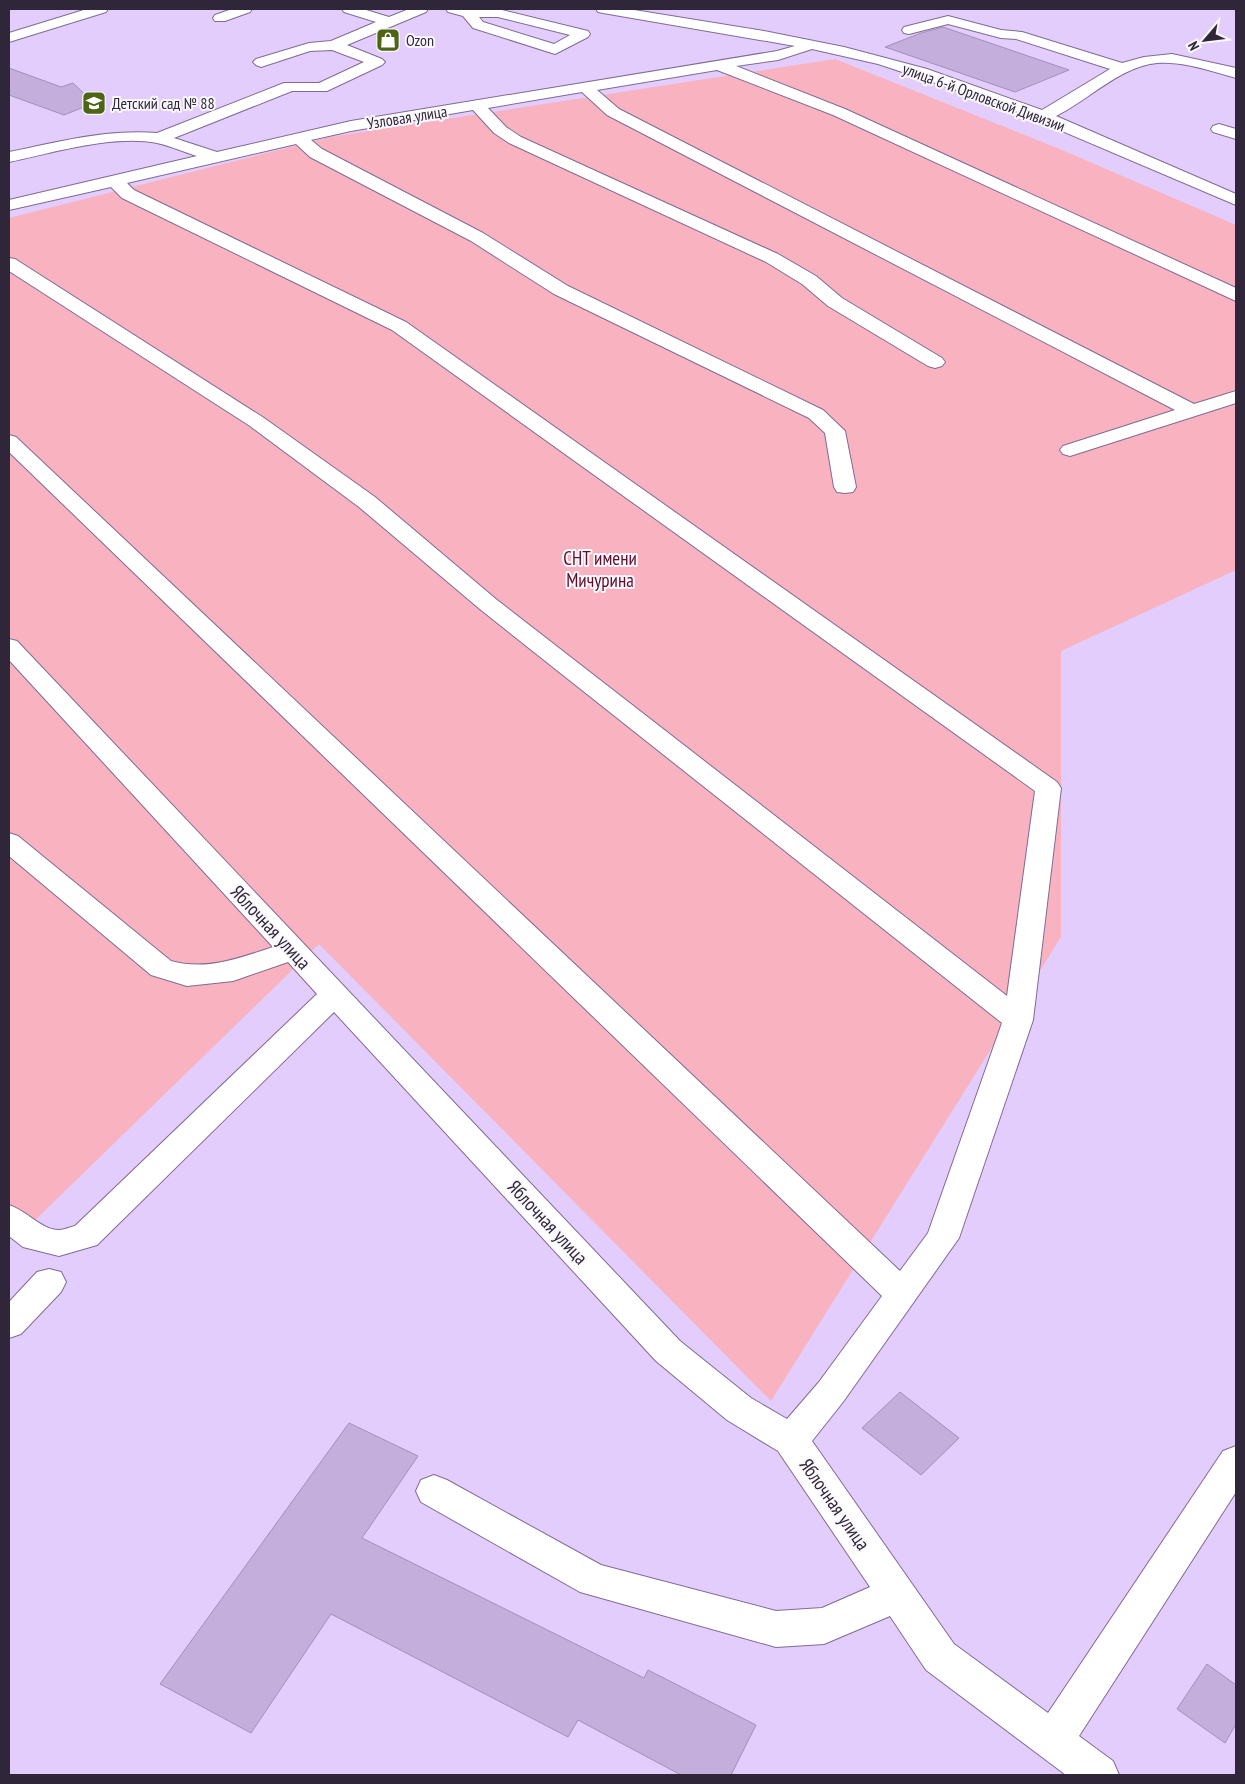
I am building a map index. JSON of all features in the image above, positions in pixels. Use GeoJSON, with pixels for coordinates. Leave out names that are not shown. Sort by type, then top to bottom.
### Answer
{"type":"FeatureCollection","features":[{"type":"Feature","properties":{"kind":"street"},"geometry":{"type":"LineString","coordinates":[[9,38],[100,9]]}},
{"type":"Feature","properties":{"kind":"street"},"geometry":{"type":"LineString","coordinates":[[220,18],[245,9]]}},
{"type":"Feature","properties":{"kind":"street"},"geometry":{"type":"LineString","coordinates":[[348,9],[390,22]]}},
{"type":"Feature","properties":{"kind":"street"},"geometry":{"type":"LineString","coordinates":[[261,62],[309,47],[334,45],[422,9]]}},
{"type":"Feature","properties":{"kind":"street"},"geometry":{"type":"LineString","coordinates":[[453,9],[468,13],[498,13],[583,34],[555,48],[478,25],[468,13]]}},
{"type":"Feature","properties":{"kind":"street","name":"улица 6-й Орловской Дивизии"},"geometry":{"type":"LineString","coordinates":[[603,9],[808,44],[877,59],[921,72],[1040,117],[1236,200]]}},
{"type":"Feature","properties":{"kind":"street"},"geometry":{"type":"LineString","coordinates":[[54,12],[72,18]]}},
{"type":"Feature","properties":{"kind":"street"},"geometry":{"type":"LineString","coordinates":[[909,30],[948,20],[1001,34],[1017,35],[1121,68]]}},
{"type":"Feature","properties":{"kind":"street","name":"Узловая улица"},"geometry":{"type":"LineString","coordinates":[[9,205],[351,126],[719,65],[790,52],[808,44]]}},
{"type":"Feature","properties":{"kind":"street"},"geometry":{"type":"LineString","coordinates":[[159,138],[290,86],[321,88],[377,62],[334,45]]}},
{"type":"Feature","properties":{"kind":"street"},"geometry":{"type":"LineString","coordinates":[[1040,117],[1069,102],[1121,68],[1152,59],[1193,62],[1236,73]]}},
{"type":"Feature","properties":{"kind":"street"},"geometry":{"type":"LineString","coordinates":[[719,65],[839,112],[1236,295]]}},
{"type":"Feature","properties":{"kind":"street"},"geometry":{"type":"LineString","coordinates":[[585,87],[612,112],[1193,411]]}},
{"type":"Feature","properties":{"kind":"street"},"geometry":{"type":"LineString","coordinates":[[476,105],[500,130],[515,140],[772,258],[809,280],[836,302],[935,362]]}},
{"type":"Feature","properties":{"kind":"street"},"geometry":{"type":"LineString","coordinates":[[1219,129],[1236,134]]}},
{"type":"Feature","properties":{"kind":"street"},"geometry":{"type":"LineString","coordinates":[[9,157],[93,141],[139,135],[159,138],[215,157]]}},
{"type":"Feature","properties":{"kind":"street"},"geometry":{"type":"LineString","coordinates":[[299,138],[316,153],[477,237],[561,290],[816,414],[834,431],[845,488]]}},
{"type":"Feature","properties":{"kind":"street"},"geometry":{"type":"LineString","coordinates":[[115,180],[128,194],[399,326],[1048,788],[1018,1020],[942,1238],[830,1392],[791,1440]]}},
{"type":"Feature","properties":{"kind":"street"},"geometry":{"type":"LineString","coordinates":[[9,263],[257,422],[367,502],[489,605],[1018,1020]]}},
{"type":"Feature","properties":{"kind":"street"},"geometry":{"type":"LineString","coordinates":[[1070,450],[1236,397]]}},
{"type":"Feature","properties":{"kind":"street"},"geometry":{"type":"LineString","coordinates":[[9,441],[902,1294]]}},
{"type":"Feature","properties":{"kind":"street","name":"Яблочная улица"},"geometry":{"type":"LineString","coordinates":[[9,646],[668,1351],[739,1409],[791,1440],[940,1657],[1099,1775]]}},
{"type":"Feature","properties":{"kind":"street"},"geometry":{"type":"LineString","coordinates":[[9,842],[161,968],[187,976],[234,971],[294,950]]}},
{"type":"Feature","properties":{"kind":"street"},"geometry":{"type":"LineString","coordinates":[[9,1218],[35,1238],[58,1243],[85,1236],[335,994]]}},
{"type":"Feature","properties":{"kind":"street"},"geometry":{"type":"LineString","coordinates":[[9,1324],[49,1282]]}},
{"type":"Feature","properties":{"kind":"street"},"geometry":{"type":"LineString","coordinates":[[1053,1740],[1236,1462]]}},
{"type":"Feature","properties":{"kind":"street"},"geometry":{"type":"LineString","coordinates":[[434,1491],[592,1580],[776,1629],[824,1626],[897,1594]]}},
{"type":"Feature","properties":{"kind":"green space","name":"СНТ имени Мичурина"},"geometry":{"type":"Polygon","coordinates":[[[835,59],[1062,150],[1236,225],[1236,570],[1061,651],[1061,937],[771,1401],[319,944],[27,1228],[9,1210],[9,218],[330,137],[835,59]]]}},
{"type":"Feature","properties":{"kind":"building"},"geometry":{"type":"Polygon","coordinates":[[[943,27],[1069,70],[1015,92],[885,47],[943,27]]]}},
{"type":"Feature","properties":{"kind":"building"},"geometry":{"type":"Polygon","coordinates":[[[9,68],[61,87],[73,83],[94,103],[64,115],[9,95],[9,68]]]}},
{"type":"Feature","properties":{"kind":"building"},"geometry":{"type":"Polygon","coordinates":[[[900,1392],[959,1438],[921,1475],[862,1428],[900,1392]]]}},
{"type":"Feature","properties":{"kind":"building"},"geometry":{"type":"Polygon","coordinates":[[[349,1423],[418,1456],[362,1538],[644,1678],[648,1670],[756,1725],[731,1775],[681,1775],[578,1720],[568,1737],[331,1614],[251,1733],[160,1684],[349,1423]]]}},
{"type":"Feature","properties":{"kind":"building"},"geometry":{"type":"Polygon","coordinates":[[[1207,1664],[1236,1685],[1236,1724],[1225,1743],[1177,1709],[1207,1664]]]}},
{"type":"Feature","properties":{"kind":"place","name":"Ozon"},"geometry":{"type":"Point","coordinates":[388,40]}},
{"type":"Feature","properties":{"kind":"place","name":"Детский сад № 88"},"geometry":{"type":"Point","coordinates":[94,103]}}]}
